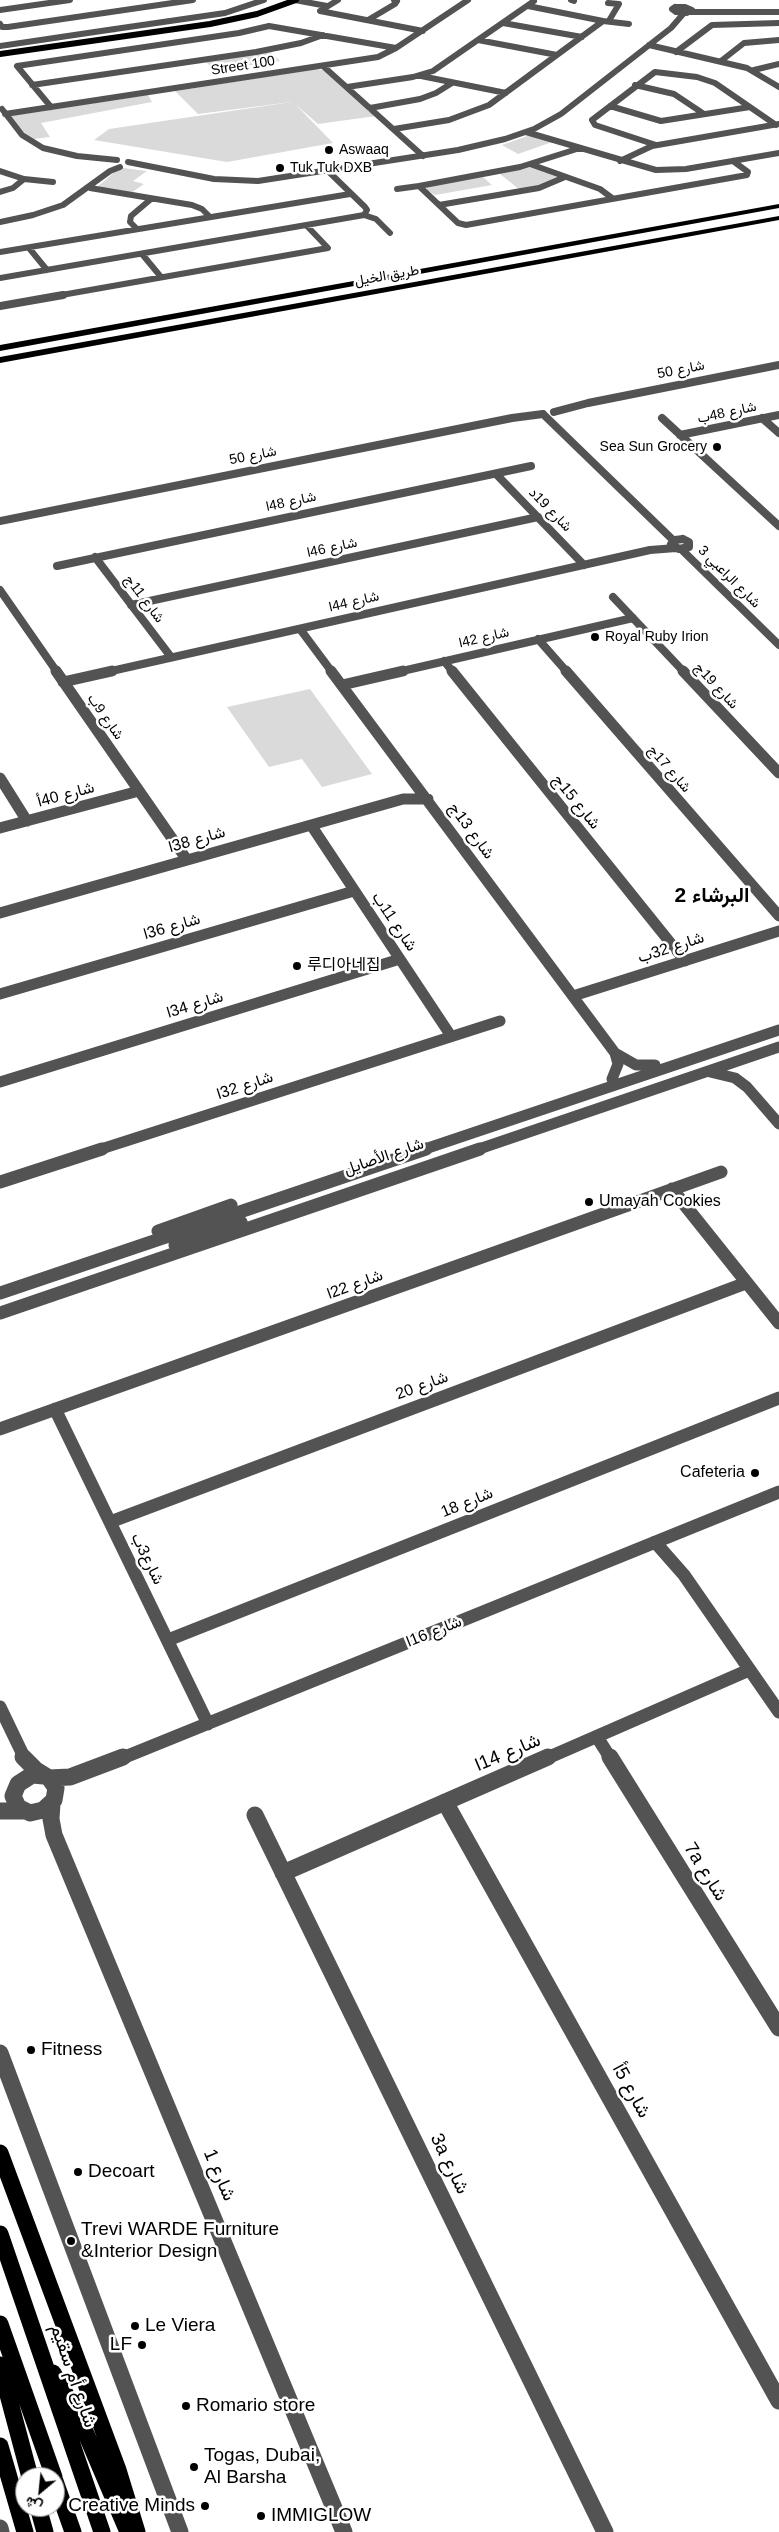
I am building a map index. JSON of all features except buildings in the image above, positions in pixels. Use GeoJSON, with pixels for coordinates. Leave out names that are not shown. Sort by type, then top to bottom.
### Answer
{"type":"FeatureCollection","features":[{"type":"Feature","properties":{"kind":"highway","name":"طريق الخيل"},"geometry":{"type":"LineString","coordinates":[[0,348],[779,206]]}},
{"type":"Feature","properties":{"kind":"highway","name":"طريق الخيل"},"geometry":{"type":"LineString","coordinates":[[0,360],[779,218]]}},
{"type":"Feature","properties":{"kind":"highway"},"geometry":{"type":"LineString","coordinates":[[0,366],[226,324],[258,313]]}},
{"type":"Feature","properties":{"kind":"highway"},"geometry":{"type":"LineString","coordinates":[[0,340],[140,317],[171,316]]}},
{"type":"Feature","properties":{"kind":"main road"},"geometry":{"type":"LineString","coordinates":[[0,52],[219,19],[249,12],[285,0]]}},
{"type":"Feature","properties":{"kind":"main road"},"geometry":{"type":"LineString","coordinates":[[0,52],[210,24],[257,14],[295,0]]}},
{"type":"Feature","properties":{"kind":"main road"},"geometry":{"type":"LineString","coordinates":[[56,43],[111,30]]}},
{"type":"Feature","properties":{"kind":"main road"},"geometry":{"type":"LineString","coordinates":[[0,2153],[118,2470],[136,2532]]}},
{"type":"Feature","properties":{"kind":"main road","name":"شارع أم سقيم"},"geometry":{"type":"LineString","coordinates":[[0,2234],[102,2532]]}},
{"type":"Feature","properties":{"kind":"main road"},"geometry":{"type":"LineString","coordinates":[[0,2324],[50,2467]]}},
{"type":"Feature","properties":{"kind":"main road"},"geometry":{"type":"LineString","coordinates":[[45,2363],[58,2379],[78,2415],[128,2532]]}},
{"type":"Feature","properties":{"kind":"main road"},"geometry":{"type":"LineString","coordinates":[[0,2365],[27,2467]]}},
{"type":"Feature","properties":{"kind":"main road"},"geometry":{"type":"LineString","coordinates":[[0,2449],[25,2532]]}},
{"type":"Feature","properties":{"kind":"main road"},"geometry":{"type":"LineString","coordinates":[[65,2509],[73,2532]]}},
{"type":"Feature","properties":{"kind":"main road"},"geometry":{"type":"LineString","coordinates":[[41,2517],[45,2532]]}},
{"type":"Feature","properties":{"kind":"street"},"geometry":{"type":"LineString","coordinates":[[0,10],[34,2],[70,0]]}},
{"type":"Feature","properties":{"kind":"street"},"geometry":{"type":"LineString","coordinates":[[0,24],[2,27],[12,26],[193,0]]}},
{"type":"Feature","properties":{"kind":"street"},"geometry":{"type":"LineString","coordinates":[[0,46],[225,12],[264,0]]}},
{"type":"Feature","properties":{"kind":"street"},"geometry":{"type":"LineString","coordinates":[[295,0],[327,6]]}},
{"type":"Feature","properties":{"kind":"street"},"geometry":{"type":"LineString","coordinates":[[338,0],[320,11],[423,30]]}},
{"type":"Feature","properties":{"kind":"street"},"geometry":{"type":"LineString","coordinates":[[368,20],[395,4],[397,1],[394,0]]}},
{"type":"Feature","properties":{"kind":"street","name":"Street 100"},"geometry":{"type":"LineString","coordinates":[[5,114],[324,66],[378,56],[396,48],[468,0]]}},
{"type":"Feature","properties":{"kind":"street"},"geometry":{"type":"LineString","coordinates":[[347,87],[421,76],[437,69],[536,0]]}},
{"type":"Feature","properties":{"kind":"street"},"geometry":{"type":"LineString","coordinates":[[674,0],[682,11]]}},
{"type":"Feature","properties":{"kind":"street"},"geometry":{"type":"LineString","coordinates":[[0,107],[22,135],[34,144],[64,154],[102,160],[117,165],[140,166],[240,181],[275,180],[474,147],[534,129],[561,114],[671,28],[682,11],[681,0]]}},
{"type":"Feature","properties":{"kind":"street"},"geometry":{"type":"LineString","coordinates":[[681,0],[692,7],[779,11]]}},
{"type":"Feature","properties":{"kind":"street"},"geometry":{"type":"LineString","coordinates":[[394,129],[460,117],[480,110],[607,20],[619,4],[608,4]]}},
{"type":"Feature","properties":{"kind":"street"},"geometry":{"type":"LineString","coordinates":[[528,6],[629,24]]}},
{"type":"Feature","properties":{"kind":"street"},"geometry":{"type":"LineString","coordinates":[[682,11],[716,9]]}},
{"type":"Feature","properties":{"kind":"street"},"geometry":{"type":"LineString","coordinates":[[682,11],[779,11]]}},
{"type":"Feature","properties":{"kind":"street"},"geometry":{"type":"LineString","coordinates":[[97,15],[111,30]]}},
{"type":"Feature","properties":{"kind":"street"},"geometry":{"type":"LineString","coordinates":[[503,23],[582,37]]}},
{"type":"Feature","properties":{"kind":"street"},"geometry":{"type":"LineString","coordinates":[[673,52],[712,25],[725,23],[779,23]]}},
{"type":"Feature","properties":{"kind":"street"},"geometry":{"type":"LineString","coordinates":[[51,107],[17,66],[239,33],[268,26],[396,48]]}},
{"type":"Feature","properties":{"kind":"street"},"geometry":{"type":"LineString","coordinates":[[32,85],[256,52],[300,43],[323,35]]}},
{"type":"Feature","properties":{"kind":"street"},"geometry":{"type":"LineString","coordinates":[[478,40],[557,55]]}},
{"type":"Feature","properties":{"kind":"street"},"geometry":{"type":"LineString","coordinates":[[721,61],[744,43],[779,40]]}},
{"type":"Feature","properties":{"kind":"street"},"geometry":{"type":"LineString","coordinates":[[647,47],[721,61],[754,70],[779,86]]}},
{"type":"Feature","properties":{"kind":"street"},"geometry":{"type":"LineString","coordinates":[[754,70],[779,64]]}},
{"type":"Feature","properties":{"kind":"street"},"geometry":{"type":"LineString","coordinates":[[324,66],[423,156]]}},
{"type":"Feature","properties":{"kind":"street"},"geometry":{"type":"LineString","coordinates":[[656,145],[592,122],[592,120],[634,85],[655,72],[697,77],[715,83],[777,124]]}},
{"type":"Feature","properties":{"kind":"street"},"geometry":{"type":"LineString","coordinates":[[421,76],[506,93]]}},
{"type":"Feature","properties":{"kind":"street"},"geometry":{"type":"LineString","coordinates":[[370,108],[420,99],[436,94],[452,83]]}},
{"type":"Feature","properties":{"kind":"street"},"geometry":{"type":"LineString","coordinates":[[634,85],[674,94],[704,114]]}},
{"type":"Feature","properties":{"kind":"street"},"geometry":{"type":"LineString","coordinates":[[610,106],[661,121],[750,107]]}},
{"type":"Feature","properties":{"kind":"street"},"geometry":{"type":"LineString","coordinates":[[620,161],[656,145],[777,124]]}},
{"type":"Feature","properties":{"kind":"street"},"geometry":{"type":"LineString","coordinates":[[534,129],[542,135]]}},
{"type":"Feature","properties":{"kind":"street"},"geometry":{"type":"LineString","coordinates":[[526,132],[542,135],[648,169],[671,170],[779,153]]}},
{"type":"Feature","properties":{"kind":"street"},"geometry":{"type":"LineString","coordinates":[[397,189],[530,164],[580,148]]}},
{"type":"Feature","properties":{"kind":"street"},"geometry":{"type":"LineString","coordinates":[[419,186],[461,224],[747,175],[748,172],[733,161]]}},
{"type":"Feature","properties":{"kind":"street"},"geometry":{"type":"LineString","coordinates":[[530,164],[600,189],[612,198]]}},
{"type":"Feature","properties":{"kind":"street"},"geometry":{"type":"LineString","coordinates":[[0,222],[54,209],[90,188],[117,165]]}},
{"type":"Feature","properties":{"kind":"street"},"geometry":{"type":"LineString","coordinates":[[0,171],[24,179],[53,182]]}},
{"type":"Feature","properties":{"kind":"street"},"geometry":{"type":"LineString","coordinates":[[328,171],[367,210],[364,215]]}},
{"type":"Feature","properties":{"kind":"street"},"geometry":{"type":"LineString","coordinates":[[439,205],[539,188],[565,177]]}},
{"type":"Feature","properties":{"kind":"street"},"geometry":{"type":"LineString","coordinates":[[0,192],[13,188],[24,179]]}},
{"type":"Feature","properties":{"kind":"street"},"geometry":{"type":"LineString","coordinates":[[90,188],[197,207],[210,217]]}},
{"type":"Feature","properties":{"kind":"street"},"geometry":{"type":"LineString","coordinates":[[0,252],[350,194]]}},
{"type":"Feature","properties":{"kind":"street"},"geometry":{"type":"LineString","coordinates":[[137,229],[130,222],[131,216],[151,198]]}},
{"type":"Feature","properties":{"kind":"street"},"geometry":{"type":"LineString","coordinates":[[0,278],[364,215],[376,219],[390,233]]}},
{"type":"Feature","properties":{"kind":"street"},"geometry":{"type":"LineString","coordinates":[[0,306],[326,249],[328,246],[307,226]]}},
{"type":"Feature","properties":{"kind":"street"},"geometry":{"type":"LineString","coordinates":[[29,248],[47,270]]}},
{"type":"Feature","properties":{"kind":"street"},"geometry":{"type":"LineString","coordinates":[[142,254],[161,277]]}},
{"type":"Feature","properties":{"kind":"street","name":"شارع 50"},"geometry":{"type":"LineString","coordinates":[[512,418],[779,365]]}},
{"type":"Feature","properties":{"kind":"street","name":"شارع 50"},"geometry":{"type":"LineString","coordinates":[[0,521],[588,403]]}},
{"type":"Feature","properties":{"kind":"street"},"geometry":{"type":"LineString","coordinates":[[528,416],[558,423],[567,408]]}},
{"type":"Feature","properties":{"kind":"street","name":"شارع الراعبي 3"},"geometry":{"type":"LineString","coordinates":[[547,412],[779,645]]}},
{"type":"Feature","properties":{"kind":"street","name":"شارع 48ب"},"geometry":{"type":"LineString","coordinates":[[680,435],[779,414]]}},
{"type":"Feature","properties":{"kind":"street"},"geometry":{"type":"LineString","coordinates":[[662,418],[779,526]]}},
{"type":"Feature","properties":{"kind":"street"},"geometry":{"type":"LineString","coordinates":[[762,418],[779,433]]}},
{"type":"Feature","properties":{"kind":"street","name":"شارع الراعبي 3"},"geometry":{"type":"LineString","coordinates":[[558,423],[664,532],[779,636]]}},
{"type":"Feature","properties":{"kind":"street","name":"شارع 48ا"},"geometry":{"type":"LineString","coordinates":[[56,566],[531,466]]}},
{"type":"Feature","properties":{"kind":"street","name":"شارع 19د"},"geometry":{"type":"LineString","coordinates":[[496,474],[584,565]]}},
{"type":"Feature","properties":{"kind":"street","name":"شارع 46ا"},"geometry":{"type":"LineString","coordinates":[[131,605],[538,518]]}},
{"type":"Feature","properties":{"kind":"street"},"geometry":{"type":"LineString","coordinates":[[664,532],[664,540],[657,549],[691,558]]}},
{"type":"Feature","properties":{"kind":"street","name":"شارع 44ا"},"geometry":{"type":"LineString","coordinates":[[63,682],[678,544]]}},
{"type":"Feature","properties":{"kind":"street","name":"شارع 11ج"},"geometry":{"type":"LineString","coordinates":[[95,557],[171,658]]}},
{"type":"Feature","properties":{"kind":"street","name":"شارع 9ب"},"geometry":{"type":"LineString","coordinates":[[0,590],[187,860]]}},
{"type":"Feature","properties":{"kind":"street","name":"شارع 19ج"},"geometry":{"type":"LineString","coordinates":[[613,597],[779,773]]}},
{"type":"Feature","properties":{"kind":"street","name":"شارع 42ا"},"geometry":{"type":"LineString","coordinates":[[342,685],[633,618]]}},
{"type":"Feature","properties":{"kind":"street","name":"شارع 13ج"},"geometry":{"type":"LineString","coordinates":[[300,629],[615,1053],[630,1063],[655,1065]]}},
{"type":"Feature","properties":{"kind":"street","name":"شارع 17ج"},"geometry":{"type":"LineString","coordinates":[[538,640],[779,916]]}},
{"type":"Feature","properties":{"kind":"street","name":"شارع 15ج"},"geometry":{"type":"LineString","coordinates":[[444,661],[685,961]]}},
{"type":"Feature","properties":{"kind":"street"},"geometry":{"type":"LineString","coordinates":[[0,778],[26,821]]}},
{"type":"Feature","properties":{"kind":"street","name":"شارع 38ا"},"geometry":{"type":"LineString","coordinates":[[403,799],[418,787]]}},
{"type":"Feature","properties":{"kind":"street","name":"شارع 40أ"},"geometry":{"type":"LineString","coordinates":[[0,828],[139,790]]}},
{"type":"Feature","properties":{"kind":"street","name":"شارع 38ا"},"geometry":{"type":"LineString","coordinates":[[0,913],[403,799],[428,800]]}},
{"type":"Feature","properties":{"kind":"street","name":"شارع 11ب"},"geometry":{"type":"LineString","coordinates":[[311,826],[451,1036]]}},
{"type":"Feature","properties":{"kind":"street","name":"شارع 36ا"},"geometry":{"type":"LineString","coordinates":[[0,994],[354,891]]}},
{"type":"Feature","properties":{"kind":"street","name":"شارع 32ب"},"geometry":{"type":"LineString","coordinates":[[573,996],[779,931]]}},
{"type":"Feature","properties":{"kind":"street","name":"شارع 34ا"},"geometry":{"type":"LineString","coordinates":[[0,1082],[400,959]]}},
{"type":"Feature","properties":{"kind":"street","name":"شارع 32ا"},"geometry":{"type":"LineString","coordinates":[[0,1182],[500,1021]]}},
{"type":"Feature","properties":{"kind":"street"},"geometry":{"type":"LineString","coordinates":[[0,1285],[242,1202],[779,1023]]}},
{"type":"Feature","properties":{"kind":"street","name":"شارع الأصايل"},"geometry":{"type":"LineString","coordinates":[[0,1293],[779,1030]]}},
{"type":"Feature","properties":{"kind":"street","name":"شارع الأصايل"},"geometry":{"type":"LineString","coordinates":[[0,1304],[779,1040]]}},
{"type":"Feature","properties":{"kind":"street"},"geometry":{"type":"LineString","coordinates":[[0,1313],[170,1254],[212,1243],[250,1227],[779,1048]]}},
{"type":"Feature","properties":{"kind":"street"},"geometry":{"type":"LineString","coordinates":[[612,1079],[618,1064],[615,1053]]}},
{"type":"Feature","properties":{"kind":"street"},"geometry":{"type":"LineString","coordinates":[[747,1087],[740,1070],[744,1061],[750,1057]]}},
{"type":"Feature","properties":{"kind":"street"},"geometry":{"type":"LineString","coordinates":[[671,1077],[726,1074],[747,1087],[779,1124]]}},
{"type":"Feature","properties":{"kind":"street"},"geometry":{"type":"LineString","coordinates":[[378,1166],[391,1153]]}},
{"type":"Feature","properties":{"kind":"street","name":"شارع 22ا"},"geometry":{"type":"LineString","coordinates":[[0,1429],[721,1172]]}},
{"type":"Feature","properties":{"kind":"street"},"geometry":{"type":"LineString","coordinates":[[672,1189],[779,1323]]}},
{"type":"Feature","properties":{"kind":"street"},"geometry":{"type":"LineString","coordinates":[[242,1202],[260,1204]]}},
{"type":"Feature","properties":{"kind":"street","name":"شارع 20"},"geometry":{"type":"LineString","coordinates":[[110,1522],[746,1283]]}},
{"type":"Feature","properties":{"kind":"street","name":"شارع 18"},"geometry":{"type":"LineString","coordinates":[[168,1640],[779,1398]]}},
{"type":"Feature","properties":{"kind":"street","name":"شارع3ب"},"geometry":{"type":"LineString","coordinates":[[55,1409],[208,1724]]}},
{"type":"Feature","properties":{"kind":"street","name":"شارع 16ا"},"geometry":{"type":"LineString","coordinates":[[46,1777],[63,1778],[90,1771],[779,1492]]}},
{"type":"Feature","properties":{"kind":"street"},"geometry":{"type":"LineString","coordinates":[[660,1540],[779,1712]]}},
{"type":"Feature","properties":{"kind":"street","name":"شارع 14ا"},"geometry":{"type":"LineString","coordinates":[[283,1873],[749,1670]]}},
{"type":"Feature","properties":{"kind":"street"},"geometry":{"type":"LineString","coordinates":[[0,1707],[18,1749],[29,1764],[46,1777],[56,1788],[53,1801],[42,1810],[0,1812]]}},
{"type":"Feature","properties":{"kind":"street","name":"7a شارع"},"geometry":{"type":"LineString","coordinates":[[597,1737],[779,2028]]}},
{"type":"Feature","properties":{"kind":"street"},"geometry":{"type":"LineString","coordinates":[[18,1749],[20,1766],[15,1802],[27,1812]]}},
{"type":"Feature","properties":{"kind":"street","name":"شارع 16ا"},"geometry":{"type":"LineString","coordinates":[[53,1801],[71,1783],[90,1771]]}},
{"type":"Feature","properties":{"kind":"street"},"geometry":{"type":"LineString","coordinates":[[0,1805],[16,1787],[32,1775],[46,1777]]}},
{"type":"Feature","properties":{"kind":"street","name":"شارع 1"},"geometry":{"type":"LineString","coordinates":[[53,1801],[51,1819],[54,1835],[344,2532]]}},
{"type":"Feature","properties":{"kind":"street","name":"شارع 5أ"},"geometry":{"type":"LineString","coordinates":[[445,1802],[779,2401]]}},
{"type":"Feature","properties":{"kind":"street","name":"شارع 1"},"geometry":{"type":"LineString","coordinates":[[27,1812],[54,1835]]}},
{"type":"Feature","properties":{"kind":"street","name":"3a شارع"},"geometry":{"type":"LineString","coordinates":[[255,1815],[605,2532]]}},
{"type":"Feature","properties":{"kind":"street"},"geometry":{"type":"LineString","coordinates":[[0,2053],[180,2532]]}},
{"type":"Feature","properties":{"kind":"street"},"geometry":{"type":"LineString","coordinates":[[0,2528],[1,2532]]}},
{"type":"Feature","properties":{"kind":"shaded area"},"geometry":{"type":"Polygon","coordinates":[[[271,52],[280,61],[214,70],[206,62],[271,52]]]}},
{"type":"Feature","properties":{"kind":"shaded area"},"geometry":{"type":"Polygon","coordinates":[[[316,69],[325,70],[376,116],[318,124],[296,105],[333,143],[227,162],[94,140],[109,129],[292,102],[198,114],[175,91],[316,69]]]}},
{"type":"Feature","properties":{"kind":"shaded area"},"geometry":{"type":"Polygon","coordinates":[[[148,95],[152,102],[41,123],[50,137],[34,139],[22,131],[10,116],[148,95]]]}},
{"type":"Feature","properties":{"kind":"shaded area"},"geometry":{"type":"Polygon","coordinates":[[[530,135],[555,141],[518,154],[502,145],[530,135]]]}},
{"type":"Feature","properties":{"kind":"shaded area"},"geometry":{"type":"Polygon","coordinates":[[[530,167],[560,178],[547,184],[520,190],[500,174],[530,167]]]}},
{"type":"Feature","properties":{"kind":"shaded area"},"geometry":{"type":"Polygon","coordinates":[[[123,168],[147,171],[133,181],[144,184],[131,193],[97,187],[117,170],[123,168]]]}},
{"type":"Feature","properties":{"kind":"shaded area"},"geometry":{"type":"Polygon","coordinates":[[[483,177],[492,185],[435,195],[427,190],[427,187],[433,185],[483,177]]]}},
{"type":"Feature","properties":{"kind":"shaded area"},"geometry":{"type":"Polygon","coordinates":[[[310,689],[372,774],[322,787],[302,759],[269,767],[227,707],[310,689]]]}},
{"type":"Feature","properties":{"kind":"place","name":"Aswaaq"},"geometry":{"type":"Point","coordinates":[329,150]}},
{"type":"Feature","properties":{"kind":"place","name":"Tuk Tuk DXB"},"geometry":{"type":"Point","coordinates":[280,168]}},
{"type":"Feature","properties":{"kind":"place","name":"Sea Sun Grocery"},"geometry":{"type":"Point","coordinates":[717,447]}},
{"type":"Feature","properties":{"kind":"place","name":"Royal Ruby Irion"},"geometry":{"type":"Point","coordinates":[595,637]}},
{"type":"Feature","properties":{"kind":"place","name":"루디아네집"},"geometry":{"type":"Point","coordinates":[297,966]}},
{"type":"Feature","properties":{"kind":"place","name":"Umayah Cookies"},"geometry":{"type":"Point","coordinates":[589,1202]}},
{"type":"Feature","properties":{"kind":"place","name":"Cafeteria"},"geometry":{"type":"Point","coordinates":[755,1473]}},
{"type":"Feature","properties":{"kind":"place","name":"Fitness"},"geometry":{"type":"Point","coordinates":[31,2050]}},
{"type":"Feature","properties":{"kind":"place","name":"Decoart"},"geometry":{"type":"Point","coordinates":[78,2172]}},
{"type":"Feature","properties":{"kind":"place","name":"Trevi WARDE Furniture &Interior Design"},"geometry":{"type":"Point","coordinates":[71,2241]}},
{"type":"Feature","properties":{"kind":"place","name":"Le Viera"},"geometry":{"type":"Point","coordinates":[135,2326]}},
{"type":"Feature","properties":{"kind":"place","name":"LF"},"geometry":{"type":"Point","coordinates":[142,2345]}},
{"type":"Feature","properties":{"kind":"place","name":"Romario store"},"geometry":{"type":"Point","coordinates":[186,2406]}},
{"type":"Feature","properties":{"kind":"place","name":"Togas, Dubai, Al Barsha"},"geometry":{"type":"Point","coordinates":[194,2467]}},
{"type":"Feature","properties":{"kind":"place","name":"Creative Minds"},"geometry":{"type":"Point","coordinates":[205,2506]}},
{"type":"Feature","properties":{"kind":"place","name":"IMMIGLOW"},"geometry":{"type":"Point","coordinates":[261,2516]}},
{"type":"Feature","properties":{"kind":"district","name":"البرشاء 2"},"geometry":{"type":"Point","coordinates":[712,896]}}]}
